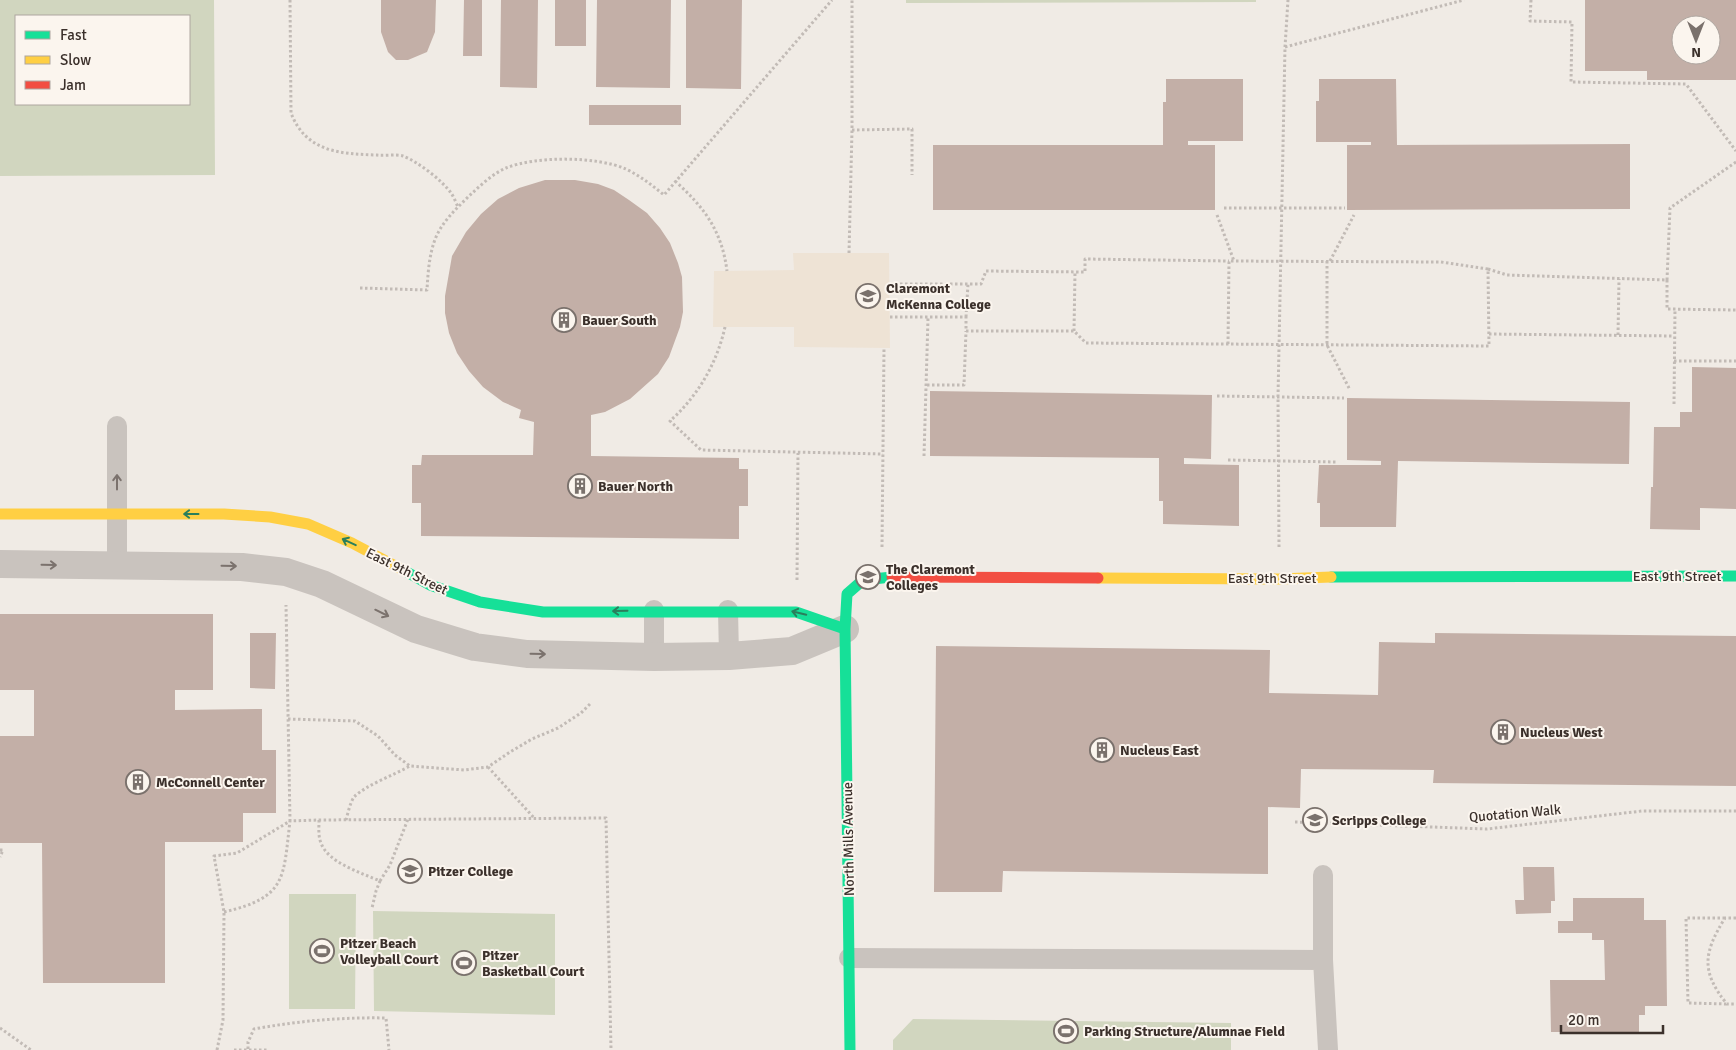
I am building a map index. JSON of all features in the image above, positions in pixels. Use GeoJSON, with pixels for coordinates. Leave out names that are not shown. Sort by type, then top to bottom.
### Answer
{"type":"FeatureCollection","features":[{"type":"Feature","properties":{"kind":"street","name":"East 9th Street"},"geometry":{"type":"LineString","coordinates":[[0,514],[224,514],[270,516],[308,524],[352,543],[430,585],[480,602],[543,612],[654,610],[796,612],[846,629],[847,594],[862,580],[882,577],[1736,576]]}},
{"type":"Feature","properties":{"kind":"street"},"geometry":{"type":"LineString","coordinates":[[0,564],[242,567],[286,572],[322,584],[416,629],[476,647],[528,654],[654,657],[729,656],[792,651],[846,629]]}},
{"type":"Feature","properties":{"kind":"street","name":"North Mills Avenue"},"geometry":{"type":"LineString","coordinates":[[846,629],[850,1050]]}},
{"type":"Feature","properties":{"kind":"lane"},"geometry":{"type":"LineString","coordinates":[[117,426],[117,565]]}},
{"type":"Feature","properties":{"kind":"lane"},"geometry":{"type":"LineString","coordinates":[[654,610],[654,657]]}},
{"type":"Feature","properties":{"kind":"lane"},"geometry":{"type":"LineString","coordinates":[[728,610],[729,656]]}},
{"type":"Feature","properties":{"kind":"lane"},"geometry":{"type":"LineString","coordinates":[[1323,875],[1323,960],[1328,1050]]}},
{"type":"Feature","properties":{"kind":"lane"},"geometry":{"type":"LineString","coordinates":[[849,958],[1323,960]]}},
{"type":"Feature","properties":{"kind":"path"},"geometry":{"type":"LineString","coordinates":[[290,0],[291,113],[296,126],[303,135],[327,149],[342,154],[402,156],[416,163],[439,180],[451,192],[458,207]]}},
{"type":"Feature","properties":{"kind":"path"},"geometry":{"type":"LineString","coordinates":[[360,288],[427,290],[429,264],[435,238],[445,220],[485,182],[505,168],[559,158],[604,162],[626,169],[644,179],[664,195],[832,0]]}},
{"type":"Feature","properties":{"kind":"path"},"geometry":{"type":"LineString","coordinates":[[849,253],[852,130],[852,0]]}},
{"type":"Feature","properties":{"kind":"path"},"geometry":{"type":"LineString","coordinates":[[1279,578],[1278,397],[1285,47],[1288,0]]}},
{"type":"Feature","properties":{"kind":"path"},"geometry":{"type":"LineString","coordinates":[[1285,47],[1464,0]]}},
{"type":"Feature","properties":{"kind":"path"},"geometry":{"type":"LineString","coordinates":[[1531,0],[1530,21],[1572,22],[1571,82],[1686,84],[1736,151]]}},
{"type":"Feature","properties":{"kind":"path"},"geometry":{"type":"LineString","coordinates":[[852,130],[912,129],[912,175]]}},
{"type":"Feature","properties":{"kind":"path"},"geometry":{"type":"LineString","coordinates":[[1736,162],[1670,208],[1667,280],[1667,310],[1736,310]]}},
{"type":"Feature","properties":{"kind":"path"},"geometry":{"type":"LineString","coordinates":[[675,182],[693,197],[707,215],[717,233],[725,256],[727,271]]}},
{"type":"Feature","properties":{"kind":"path"},"geometry":{"type":"LineString","coordinates":[[1224,208],[1345,208]]}},
{"type":"Feature","properties":{"kind":"path"},"geometry":{"type":"LineString","coordinates":[[1217,215],[1234,261]]}},
{"type":"Feature","properties":{"kind":"path"},"geometry":{"type":"LineString","coordinates":[[1350,390],[1327,345],[1329,261],[1354,215]]}},
{"type":"Feature","properties":{"kind":"path"},"geometry":{"type":"LineString","coordinates":[[890,284],[981,284],[986,271],[1085,272],[1085,259],[1441,262],[1488,269],[1507,275],[1667,280]]}},
{"type":"Feature","properties":{"kind":"path"},"geometry":{"type":"LineString","coordinates":[[1228,344],[1229,261]]}},
{"type":"Feature","properties":{"kind":"path"},"geometry":{"type":"LineString","coordinates":[[966,330],[1074,331],[1086,343],[1489,346],[1488,269]]}},
{"type":"Feature","properties":{"kind":"path"},"geometry":{"type":"LineString","coordinates":[[1074,331],[1075,272]]}},
{"type":"Feature","properties":{"kind":"path"},"geometry":{"type":"LineString","coordinates":[[1618,335],[1619,279]]}},
{"type":"Feature","properties":{"kind":"path"},"geometry":{"type":"LineString","coordinates":[[927,385],[964,385],[968,284]]}},
{"type":"Feature","properties":{"kind":"path"},"geometry":{"type":"LineString","coordinates":[[1674,404],[1675,310]]}},
{"type":"Feature","properties":{"kind":"path"},"geometry":{"type":"LineString","coordinates":[[890,317],[966,317]]}},
{"type":"Feature","properties":{"kind":"path"},"geometry":{"type":"LineString","coordinates":[[924,456],[928,318]]}},
{"type":"Feature","properties":{"kind":"path"},"geometry":{"type":"LineString","coordinates":[[725,326],[714,362],[702,384],[686,407],[670,421],[701,450],[883,454]]}},
{"type":"Feature","properties":{"kind":"path"},"geometry":{"type":"LineString","coordinates":[[1489,334],[1674,336]]}},
{"type":"Feature","properties":{"kind":"path"},"geometry":{"type":"LineString","coordinates":[[882,577],[884,348]]}},
{"type":"Feature","properties":{"kind":"path"},"geometry":{"type":"LineString","coordinates":[[1674,361],[1736,361]]}},
{"type":"Feature","properties":{"kind":"path"},"geometry":{"type":"LineString","coordinates":[[1217,396],[1344,398]]}},
{"type":"Feature","properties":{"kind":"path"},"geometry":{"type":"LineString","coordinates":[[796,612],[798,453]]}},
{"type":"Feature","properties":{"kind":"path"},"geometry":{"type":"LineString","coordinates":[[1228,460],[1337,462]]}},
{"type":"Feature","properties":{"kind":"path"},"geometry":{"type":"LineString","coordinates":[[224,912],[257,902],[276,888],[285,869],[290,821],[286,572]]}},
{"type":"Feature","properties":{"kind":"path"},"geometry":{"type":"LineString","coordinates":[[346,820],[353,799],[367,787],[410,766],[464,770],[488,767],[510,752],[558,728],[582,713],[591,702]]}},
{"type":"Feature","properties":{"kind":"path"},"geometry":{"type":"LineString","coordinates":[[288,719],[355,721],[378,736],[394,755],[410,766]]}},
{"type":"Feature","properties":{"kind":"path"},"geometry":{"type":"LineString","coordinates":[[488,767],[535,818]]}},
{"type":"Feature","properties":{"kind":"path","name":"Quotation Walk"},"geometry":{"type":"LineString","coordinates":[[1294,822],[1487,829],[1642,811],[1736,811]]}},
{"type":"Feature","properties":{"kind":"path"},"geometry":{"type":"LineString","coordinates":[[217,1050],[223,1020],[224,912],[214,856],[237,853],[290,821],[606,818],[611,1050]]}},
{"type":"Feature","properties":{"kind":"path"},"geometry":{"type":"LineString","coordinates":[[372,908],[380,880],[390,865],[408,819]]}},
{"type":"Feature","properties":{"kind":"path"},"geometry":{"type":"LineString","coordinates":[[319,820],[319,836],[327,853],[341,864],[380,880]]}},
{"type":"Feature","properties":{"kind":"path"},"geometry":{"type":"LineString","coordinates":[[0,850],[3,850],[0,857]]}},
{"type":"Feature","properties":{"kind":"path"},"geometry":{"type":"LineString","coordinates":[[1736,918],[1686,918],[1688,1003],[1736,1004]]}},
{"type":"Feature","properties":{"kind":"path"},"geometry":{"type":"LineString","coordinates":[[1725,918],[1712,940],[1708,953],[1708,968],[1715,989],[1727,1004]]}},
{"type":"Feature","properties":{"kind":"path"},"geometry":{"type":"LineString","coordinates":[[248,1050],[248,1042],[254,1029],[323,1019],[370,1018],[386,1018],[389,1050]]}},
{"type":"Feature","properties":{"kind":"path"},"geometry":{"type":"LineString","coordinates":[[0,1028],[31,1050]]}},
{"type":"Feature","properties":{"kind":"path"},"geometry":{"type":"LineString","coordinates":[[234,1050],[269,1050]]}},
{"type":"Feature","properties":{"kind":"green space"},"geometry":{"type":"Polygon","coordinates":[[[0,0],[214,0],[215,175],[0,176],[0,0]]]}},
{"type":"Feature","properties":{"kind":"green space"},"geometry":{"type":"Polygon","coordinates":[[[906,0],[1256,0],[1256,2],[906,3],[906,0]]]}},
{"type":"Feature","properties":{"kind":"green space","name":"Pitzer Beach Volleyball Court"},"geometry":{"type":"Polygon","coordinates":[[[289,894],[356,894],[355,1009],[289,1009],[289,894]]]}},
{"type":"Feature","properties":{"kind":"green space","name":"Pitzer Basketball Court"},"geometry":{"type":"Polygon","coordinates":[[[373,911],[555,914],[555,1015],[374,1011],[373,911]]]}},
{"type":"Feature","properties":{"kind":"green space","name":"Parking Structure/Alumnae Field"},"geometry":{"type":"Polygon","coordinates":[[[913,1019],[1231,1023],[1231,1050],[893,1050],[893,1040],[913,1019]]]}},
{"type":"Feature","properties":{"kind":"shaded area"},"geometry":{"type":"Polygon","coordinates":[[[793,253],[889,253],[890,348],[794,347],[794,327],[713,327],[714,271],[794,270],[793,253]]]}},
{"type":"Feature","properties":{"kind":"building"},"geometry":{"type":"Polygon","coordinates":[[[381,0],[436,0],[435,32],[427,52],[408,60],[396,60],[388,52],[381,32],[381,0]]]}},
{"type":"Feature","properties":{"kind":"building"},"geometry":{"type":"Polygon","coordinates":[[[464,0],[482,0],[482,56],[463,56],[464,0]]]}},
{"type":"Feature","properties":{"kind":"building"},"geometry":{"type":"Polygon","coordinates":[[[501,0],[538,0],[537,88],[500,87],[501,0]]]}},
{"type":"Feature","properties":{"kind":"building"},"geometry":{"type":"Polygon","coordinates":[[[555,0],[586,0],[586,46],[555,46],[555,0]]]}},
{"type":"Feature","properties":{"kind":"building"},"geometry":{"type":"Polygon","coordinates":[[[597,0],[671,0],[670,88],[596,87],[597,0]]]}},
{"type":"Feature","properties":{"kind":"building"},"geometry":{"type":"Polygon","coordinates":[[[686,0],[742,0],[741,89],[686,88],[686,0]]]}},
{"type":"Feature","properties":{"kind":"building"},"geometry":{"type":"Polygon","coordinates":[[[1585,0],[1736,0],[1736,80],[1647,80],[1647,71],[1585,71],[1585,0]]]}},
{"type":"Feature","properties":{"kind":"building"},"geometry":{"type":"Polygon","coordinates":[[[1166,79],[1243,79],[1243,141],[1188,141],[1188,145],[1215,145],[1215,210],[933,210],[933,145],[1163,145],[1163,102],[1166,102],[1166,79]]]}},
{"type":"Feature","properties":{"kind":"building"},"geometry":{"type":"Polygon","coordinates":[[[1319,79],[1396,79],[1397,145],[1630,144],[1630,209],[1347,210],[1347,145],[1371,145],[1371,142],[1316,142],[1316,101],[1319,101],[1319,79]]]}},
{"type":"Feature","properties":{"kind":"building"},"geometry":{"type":"Polygon","coordinates":[[[589,105],[681,105],[681,125],[589,125],[589,105]]]}},
{"type":"Feature","properties":{"kind":"building","name":"Bauer South"},"geometry":{"type":"Polygon","coordinates":[[[545,180],[575,180],[598,184],[614,190],[629,200],[647,213],[660,228],[670,243],[682,277],[683,312],[680,327],[669,357],[658,374],[630,399],[605,412],[591,415],[591,456],[739,458],[739,469],[748,469],[748,506],[739,506],[739,539],[421,536],[421,503],[412,503],[412,465],[421,465],[422,455],[533,455],[534,422],[519,418],[521,410],[503,402],[483,387],[457,353],[449,333],[445,313],[445,296],[452,256],[466,232],[481,214],[498,199],[519,188],[545,180]]]}},
{"type":"Feature","properties":{"kind":"building"},"geometry":{"type":"Polygon","coordinates":[[[1692,367],[1736,368],[1736,509],[1700,508],[1700,530],[1650,529],[1654,427],[1680,427],[1680,412],[1692,412],[1692,367]]]}},
{"type":"Feature","properties":{"kind":"building"},"geometry":{"type":"Polygon","coordinates":[[[930,391],[1212,395],[1211,459],[1184,458],[1184,464],[1239,465],[1239,526],[1163,524],[1163,501],[1159,501],[1159,458],[930,456],[930,391]]]}},
{"type":"Feature","properties":{"kind":"building"},"geometry":{"type":"Polygon","coordinates":[[[1347,398],[1630,402],[1629,464],[1398,461],[1396,527],[1320,527],[1320,503],[1317,503],[1319,465],[1381,465],[1381,461],[1347,460],[1347,398]]]}},
{"type":"Feature","properties":{"kind":"building","name":"McConnell Center"},"geometry":{"type":"Polygon","coordinates":[[[0,614],[213,614],[213,690],[175,690],[175,710],[262,709],[262,750],[276,750],[276,813],[243,813],[243,842],[165,842],[165,983],[43,983],[42,843],[0,843],[0,736],[34,736],[34,690],[0,690],[0,614]]]}},
{"type":"Feature","properties":{"kind":"building"},"geometry":{"type":"Polygon","coordinates":[[[250,633],[276,633],[275,689],[250,688],[250,633]]]}},
{"type":"Feature","properties":{"kind":"building"},"geometry":{"type":"Polygon","coordinates":[[[1435,633],[1736,636],[1736,786],[1433,783],[1434,770],[1301,769],[1300,808],[1268,807],[1268,874],[1003,871],[1002,892],[934,892],[936,646],[1270,650],[1269,693],[1378,695],[1379,642],[1435,643],[1435,633]]]}},
{"type":"Feature","properties":{"kind":"building"},"geometry":{"type":"Polygon","coordinates":[[[1523,867],[1554,867],[1555,901],[1551,901],[1551,913],[1516,914],[1515,900],[1524,900],[1523,867]]]}},
{"type":"Feature","properties":{"kind":"building"},"geometry":{"type":"Polygon","coordinates":[[[1573,898],[1644,898],[1644,920],[1666,920],[1667,1006],[1645,1006],[1645,1015],[1639,1015],[1639,1032],[1551,1032],[1550,980],[1605,980],[1604,940],[1592,940],[1592,933],[1558,933],[1558,921],[1573,921],[1573,898]]]}},
{"type":"Feature","properties":{"kind":"traffic: fast"},"geometry":{"type":"LineString","coordinates":[[405,571],[430,585],[480,602],[543,612],[796,612],[845,629]]}},
{"type":"Feature","properties":{"kind":"traffic: fast"},"geometry":{"type":"LineString","coordinates":[[1331,577],[1736,576]]}},
{"type":"Feature","properties":{"kind":"traffic: fast"},"geometry":{"type":"LineString","coordinates":[[850,1050],[845,629],[847,594],[863,580],[892,577]]}},
{"type":"Feature","properties":{"kind":"traffic: slow"},"geometry":{"type":"LineString","coordinates":[[0,514],[224,514],[270,517],[308,524],[352,543],[405,571]]}},
{"type":"Feature","properties":{"kind":"traffic: slow"},"geometry":{"type":"LineString","coordinates":[[1098,578],[1279,579],[1331,577]]}},
{"type":"Feature","properties":{"kind":"traffic: jam"},"geometry":{"type":"LineString","coordinates":[[892,577],[1098,578]]}},
{"type":"Feature","properties":{"kind":"place","name":"Claremont McKenna College"},"geometry":{"type":"Point","coordinates":[868,296]}},
{"type":"Feature","properties":{"kind":"place","name":"Bauer South"},"geometry":{"type":"Point","coordinates":[564,320]}},
{"type":"Feature","properties":{"kind":"place","name":"Bauer North"},"geometry":{"type":"Point","coordinates":[580,486]}},
{"type":"Feature","properties":{"kind":"place","name":"The Claremont Colleges"},"geometry":{"type":"Point","coordinates":[868,577]}},
{"type":"Feature","properties":{"kind":"place","name":"Nucleus West"},"geometry":{"type":"Point","coordinates":[1503,732]}},
{"type":"Feature","properties":{"kind":"place","name":"Nucleus East"},"geometry":{"type":"Point","coordinates":[1102,750]}},
{"type":"Feature","properties":{"kind":"place","name":"McConnell Center"},"geometry":{"type":"Point","coordinates":[138,782]}},
{"type":"Feature","properties":{"kind":"place","name":"Scripps College"},"geometry":{"type":"Point","coordinates":[1315,820]}},
{"type":"Feature","properties":{"kind":"place","name":"Pitzer College"},"geometry":{"type":"Point","coordinates":[410,871]}},
{"type":"Feature","properties":{"kind":"place","name":"Pitzer Beach Volleyball Court"},"geometry":{"type":"Point","coordinates":[322,951]}},
{"type":"Feature","properties":{"kind":"place","name":"Pitzer Basketball Court"},"geometry":{"type":"Point","coordinates":[464,963]}},
{"type":"Feature","properties":{"kind":"place","name":"Parking Structure/Alumnae Field"},"geometry":{"type":"Point","coordinates":[1066,1031]}}]}
